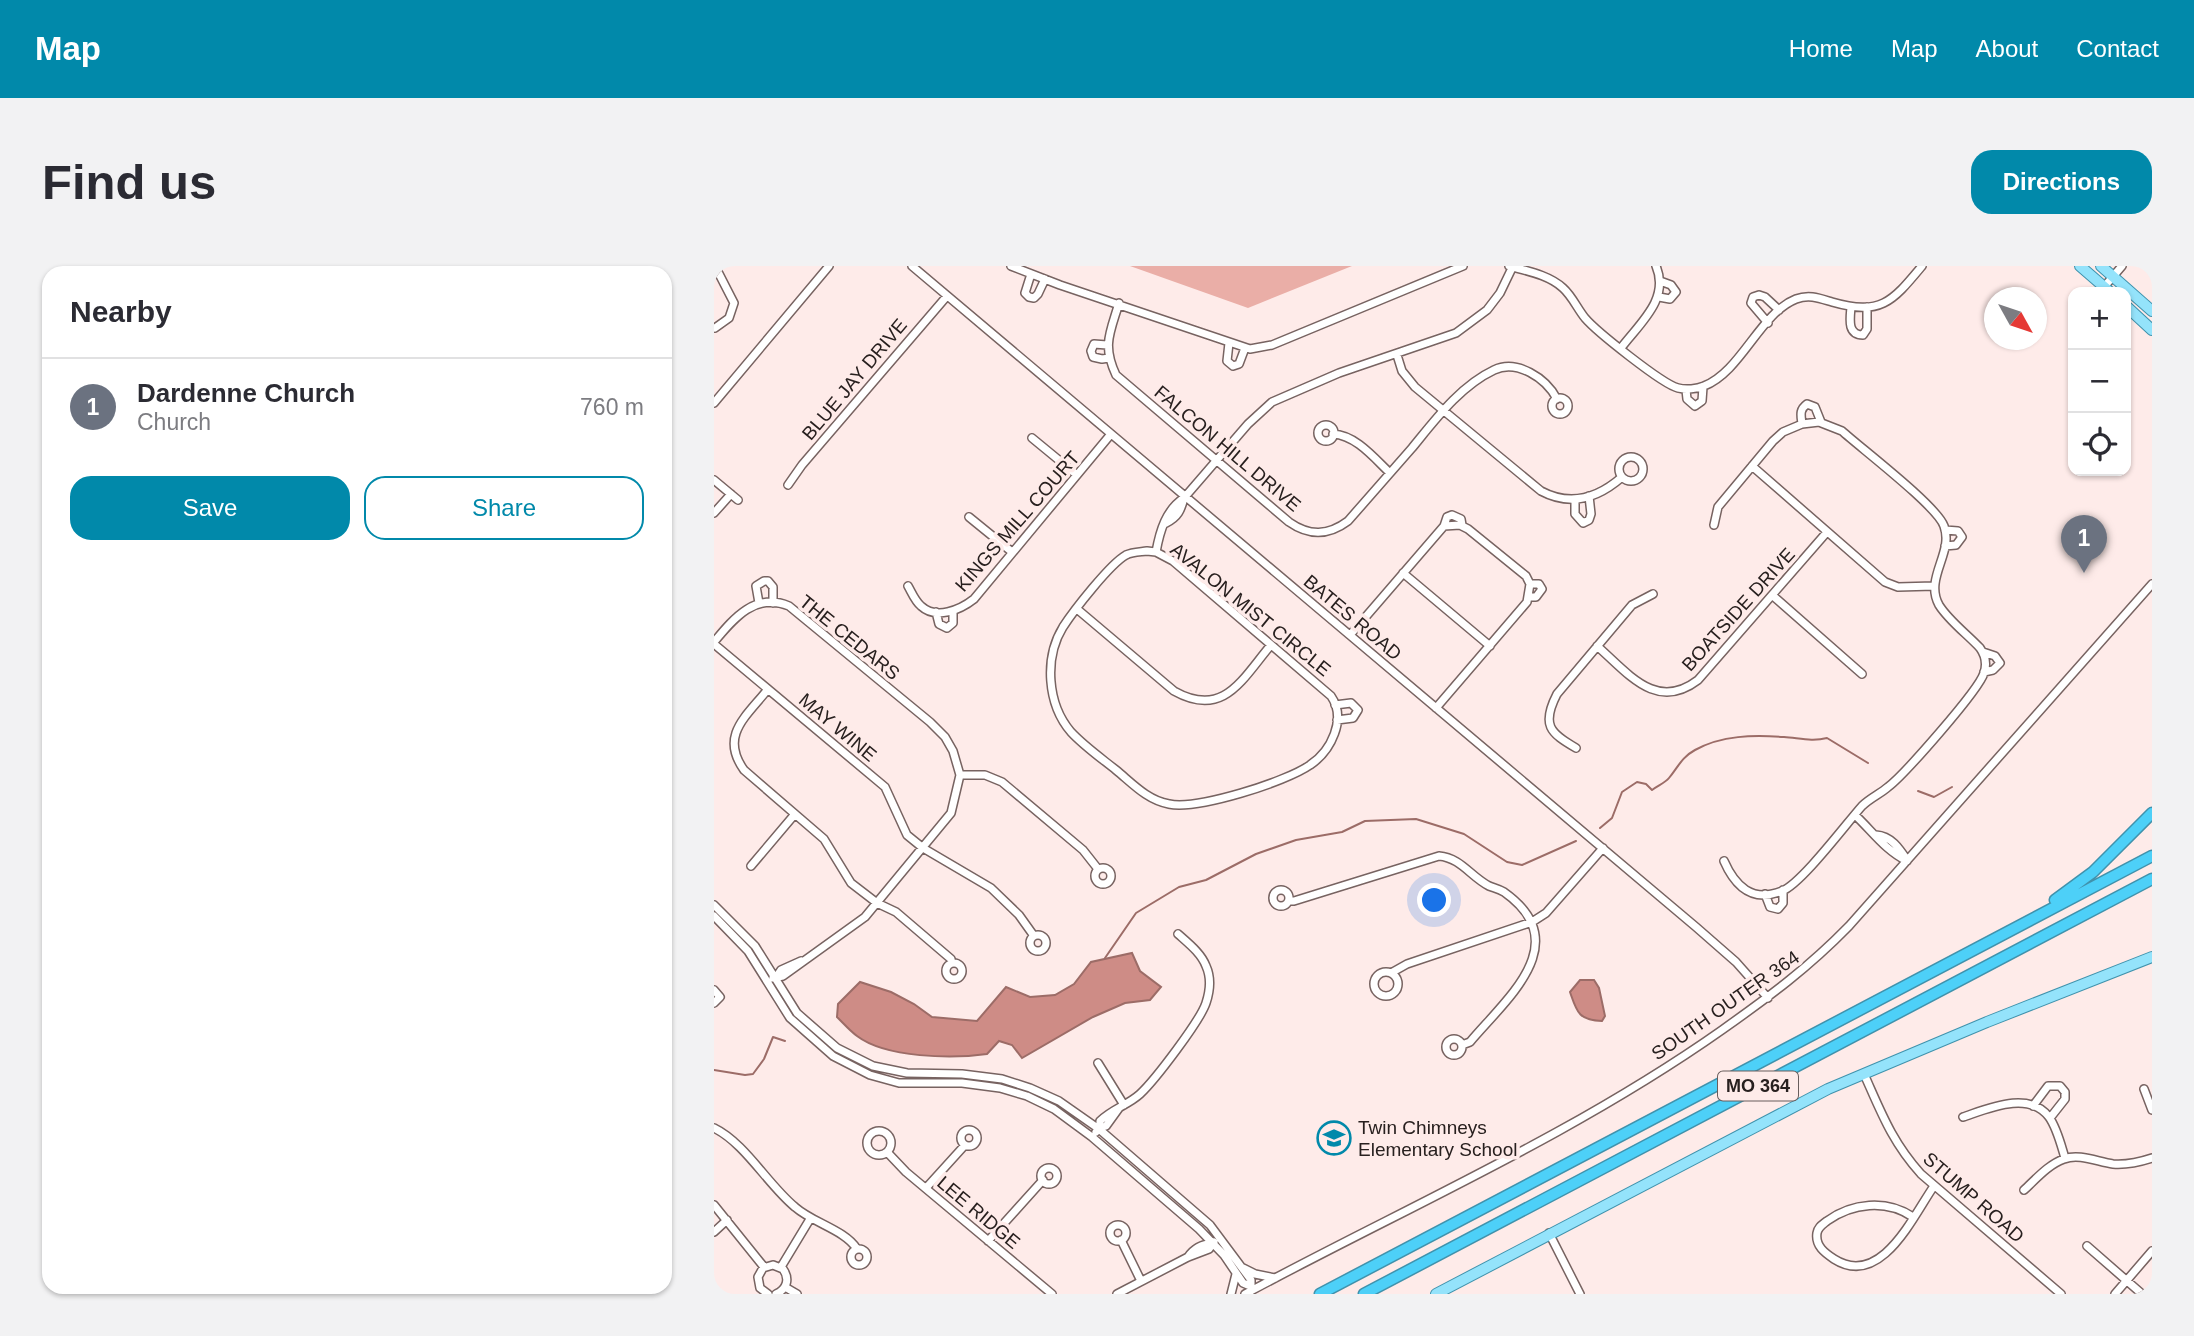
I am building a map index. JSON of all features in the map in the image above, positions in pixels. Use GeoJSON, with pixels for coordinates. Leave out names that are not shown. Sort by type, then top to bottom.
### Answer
{"type":"FeatureCollection","features":[{"type":"Feature","properties":{"kind":"highway"},"geometry":{"type":"LineString","coordinates":[[2018,927],[2092,872],[2152,813]]}},
{"type":"Feature","properties":{"kind":"highway","name":"MO 364"},"geometry":{"type":"LineString","coordinates":[[1320,1294],[2152,856]]}},
{"type":"Feature","properties":{"kind":"highway","name":"MO 364"},"geometry":{"type":"LineString","coordinates":[[1364,1294],[2152,879]]}},
{"type":"Feature","properties":{"kind":"main road"},"geometry":{"type":"LineString","coordinates":[[2080,266],[2104,287]]}},
{"type":"Feature","properties":{"kind":"main road"},"geometry":{"type":"LineString","coordinates":[[2101,266],[2152,311]]}},
{"type":"Feature","properties":{"kind":"main road"},"geometry":{"type":"LineString","coordinates":[[2131,311],[2152,330]]}},
{"type":"Feature","properties":{"kind":"main road"},"geometry":{"type":"LineString","coordinates":[[1436,1294],[1792,1107],[1864,1073],[2152,957]]}},
{"type":"Feature","properties":{"kind":"street"},"geometry":{"type":"LineString","coordinates":[[714,335],[714,327],[729,318],[734,303],[715,266]]}},
{"type":"Feature","properties":{"kind":"street"},"geometry":{"type":"LineString","coordinates":[[714,403],[829,266]]}},
{"type":"Feature","properties":{"kind":"street","name":"BATES ROAD"},"geometry":{"type":"LineString","coordinates":[[912,266],[1184,498],[1603,848],[1736,962],[1768,998]]}},
{"type":"Feature","properties":{"kind":"street"},"geometry":{"type":"LineString","coordinates":[[1012,266],[1245,348],[1272,345],[1463,266]]}},
{"type":"Feature","properties":{"kind":"street"},"geometry":{"type":"LineString","coordinates":[[1156,552],[1159,535],[1174,505],[1184,498],[1248,424],[1272,402],[1318,382],[1456,333],[1474,322],[1500,293],[1511,266],[1554,281],[1565,289],[1588,322],[1653,375],[1671,386],[1686,390],[1703,387],[1720,378],[1789,302],[1813,296],[1851,307],[1867,307],[1890,300],[1922,266]]}},
{"type":"Feature","properties":{"kind":"street"},"geometry":{"type":"LineString","coordinates":[[1621,348],[1658,300],[1660,281],[1656,266]]}},
{"type":"Feature","properties":{"kind":"street"},"geometry":{"type":"LineString","coordinates":[[2108,287],[2122,266]]}},
{"type":"Feature","properties":{"kind":"street"},"geometry":{"type":"LineString","coordinates":[[1031,274],[1025,293],[1029,297],[1034,298],[1038,294],[1045,279]]}},
{"type":"Feature","properties":{"kind":"street"},"geometry":{"type":"LineString","coordinates":[[1658,297],[1670,299],[1676,292],[1671,285],[1660,281]]}},
{"type":"Feature","properties":{"kind":"street"},"geometry":{"type":"LineString","coordinates":[[1768,323],[1754,309],[1751,303],[1754,298],[1759,295],[1765,297],[1779,310]]}},
{"type":"Feature","properties":{"kind":"street","name":"BLUE JAY DRIVE"},"geometry":{"type":"LineString","coordinates":[[788,485],[802,465],[947,296]]}},
{"type":"Feature","properties":{"kind":"street","name":"FALCON HILL DRIVE"},"geometry":{"type":"LineString","coordinates":[[1119,303],[1107,345],[1116,374],[1289,522],[1310,533],[1339,528],[1348,521],[1444,410],[1469,386],[1493,370],[1517,368],[1536,376],[1557,399]]}},
{"type":"Feature","properties":{"kind":"street"},"geometry":{"type":"LineString","coordinates":[[1851,307],[1852,331],[1863,335],[1867,329],[1867,307]]}},
{"type":"Feature","properties":{"kind":"street"},"geometry":{"type":"LineString","coordinates":[[1229,343],[1227,361],[1233,366],[1241,361],[1245,348]]}},
{"type":"Feature","properties":{"kind":"street","name":"FALCON HILL DRIVE"},"geometry":{"type":"LineString","coordinates":[[1107,345],[1094,344],[1091,351],[1097,359],[1109,358]]}},
{"type":"Feature","properties":{"kind":"street"},"geometry":{"type":"LineString","coordinates":[[1397,355],[1402,371],[1415,387],[1533,485],[1550,496],[1575,499],[1589,496],[1603,492],[1622,477]]}},
{"type":"Feature","properties":{"kind":"street"},"geometry":{"type":"LineString","coordinates":[[1686,390],[1687,399],[1695,406],[1702,401],[1703,387]]}},
{"type":"Feature","properties":{"kind":"street"},"geometry":{"type":"LineString","coordinates":[[1801,424],[1801,413],[1807,404],[1815,407],[1821,422]]}},
{"type":"Feature","properties":{"kind":"street"},"geometry":{"type":"LineString","coordinates":[[1714,525],[1718,507],[1783,432],[1801,424],[1821,422],[1842,431],[1926,503],[1945,530],[1945,546],[1934,586],[1939,605],[1983,652],[1986,664],[1984,672],[1966,700],[1889,786],[1864,804],[1792,885],[1765,894],[1742,889],[1724,861]]}},
{"type":"Feature","properties":{"kind":"street","name":"KINGS MILL COURT"},"geometry":{"type":"LineString","coordinates":[[936,612],[953,612],[974,599],[1111,434]]}},
{"type":"Feature","properties":{"kind":"street"},"geometry":{"type":"LineString","coordinates":[[1334,434],[1347,437],[1390,473]]}},
{"type":"Feature","properties":{"kind":"street"},"geometry":{"type":"LineString","coordinates":[[1032,438],[1077,475]]}},
{"type":"Feature","properties":{"kind":"street"},"geometry":{"type":"LineString","coordinates":[[1752,466],[1885,582],[1898,587],[1934,586]]}},
{"type":"Feature","properties":{"kind":"street"},"geometry":{"type":"LineString","coordinates":[[714,480],[738,500]]}},
{"type":"Feature","properties":{"kind":"street"},"geometry":{"type":"LineString","coordinates":[[714,513],[730,494]]}},
{"type":"Feature","properties":{"kind":"street"},"geometry":{"type":"LineString","coordinates":[[1575,499],[1576,514],[1578,520],[1583,523],[1589,520],[1591,514],[1589,496]]}},
{"type":"Feature","properties":{"kind":"street"},"geometry":{"type":"LineString","coordinates":[[969,517],[1012,552]]}},
{"type":"Feature","properties":{"kind":"street"},"geometry":{"type":"LineString","coordinates":[[1350,635],[1444,526],[1462,526],[1526,576],[1530,584],[1529,597],[1436,708]]}},
{"type":"Feature","properties":{"kind":"street"},"geometry":{"type":"LineString","coordinates":[[1945,530],[1958,531],[1962,537],[1956,545],[1945,546]]}},
{"type":"Feature","properties":{"kind":"street","name":"BOATSIDE DRIVE"},"geometry":{"type":"LineString","coordinates":[[1597,646],[1646,687],[1657,692],[1678,693],[1698,680],[1827,532]]}},
{"type":"Feature","properties":{"kind":"street","name":"AVALON MIST CIRCLE"},"geometry":{"type":"LineString","coordinates":[[1137,552],[1156,552],[1173,561],[1327,692],[1335,705],[1337,720],[1333,737],[1316,760],[1285,778],[1200,804],[1179,805],[1157,800],[1139,789],[1072,732],[1059,711],[1051,685],[1053,653],[1060,631],[1123,557],[1137,552]]}},
{"type":"Feature","properties":{"kind":"street"},"geometry":{"type":"LineString","coordinates":[[1403,573],[1490,646]]}},
{"type":"Feature","properties":{"kind":"street"},"geometry":{"type":"LineString","coordinates":[[714,643],[736,615],[759,603],[757,586],[764,581],[773,587],[773,603]]}},
{"type":"Feature","properties":{"kind":"street"},"geometry":{"type":"LineString","coordinates":[[1529,597],[1536,597],[1542,589],[1539,584],[1530,584]]}},
{"type":"Feature","properties":{"kind":"street","name":"SOUTH OUTER 364"},"geometry":{"type":"LineString","coordinates":[[1248,1290],[1276,1278],[1611,1102],[1768,998],[1818,958],[1849,926],[2152,584]]}},
{"type":"Feature","properties":{"kind":"street"},"geometry":{"type":"LineString","coordinates":[[908,586],[923,609],[936,612],[939,624],[947,628],[953,623],[953,612]]}},
{"type":"Feature","properties":{"kind":"street"},"geometry":{"type":"LineString","coordinates":[[1576,748],[1556,737],[1553,732],[1551,705],[1561,687],[1632,605],[1653,594]]}},
{"type":"Feature","properties":{"kind":"street"},"geometry":{"type":"LineString","coordinates":[[1772,595],[1862,674]]}},
{"type":"Feature","properties":{"kind":"street","name":"THE CEDARS"},"geometry":{"type":"LineString","coordinates":[[759,603],[789,606],[930,722],[953,751],[960,775]]}},
{"type":"Feature","properties":{"kind":"street"},"geometry":{"type":"LineString","coordinates":[[1077,609],[1174,691],[1188,699],[1201,702],[1217,700],[1230,693],[1271,645]]}},
{"type":"Feature","properties":{"kind":"street","name":"MAY WINE"},"geometry":{"type":"LineString","coordinates":[[714,643],[885,788],[907,835],[923,848],[991,888],[1020,915],[1034,936]]}},
{"type":"Feature","properties":{"kind":"street"},"geometry":{"type":"LineString","coordinates":[[1983,652],[1996,656],[2000,663],[1993,670],[1984,672]]}},
{"type":"Feature","properties":{"kind":"street"},"geometry":{"type":"LineString","coordinates":[[768,689],[738,726],[733,738],[734,750],[744,770],[824,839],[851,883],[877,903],[896,912],[951,959],[952,963]]}},
{"type":"Feature","properties":{"kind":"street","name":"AVALON MIST CIRCLE"},"geometry":{"type":"LineString","coordinates":[[1335,705],[1351,703],[1358,710],[1353,718],[1337,720]]}},
{"type":"Feature","properties":{"kind":"street"},"geometry":{"type":"LineString","coordinates":[[768,981],[783,976],[802,960],[852,928],[877,903],[951,813],[960,775],[985,775],[1002,782],[1083,850],[1098,869]]}},
{"type":"Feature","properties":{"kind":"street"},"geometry":{"type":"LineString","coordinates":[[751,866],[794,814]]}},
{"type":"Feature","properties":{"kind":"street"},"geometry":{"type":"LineString","coordinates":[[1855,816],[1892,854],[1907,861]]}},
{"type":"Feature","properties":{"kind":"street"},"geometry":{"type":"LineString","coordinates":[[1391,973],[1408,964],[1532,922],[1546,913],[1603,848]]}},
{"type":"Feature","properties":{"kind":"street"},"geometry":{"type":"LineString","coordinates":[[1289,901],[1438,856],[1448,857],[1462,864],[1489,886],[1505,893],[1532,922],[1535,955],[1529,971],[1470,1042],[1462,1045]]}},
{"type":"Feature","properties":{"kind":"street"},"geometry":{"type":"LineString","coordinates":[[1765,894],[1770,907],[1778,909],[1783,903],[1783,890]]}},
{"type":"Feature","properties":{"kind":"street"},"geometry":{"type":"LineString","coordinates":[[714,905],[755,946],[777,976],[797,1013],[838,1048],[873,1066],[907,1073],[962,1074],[1002,1079],[1059,1101],[1099,1128],[1210,1225],[1240,1270],[1248,1290]]}},
{"type":"Feature","properties":{"kind":"street"},"geometry":{"type":"LineString","coordinates":[[714,916],[748,951],[790,1018],[832,1056],[878,1078],[899,1083],[962,1083],[1000,1088],[1027,1096],[1054,1109],[1092,1137],[1240,1270],[1276,1278]]}},
{"type":"Feature","properties":{"kind":"street"},"geometry":{"type":"LineString","coordinates":[[1092,1137],[1099,1128],[1106,1126],[1122,1106],[1140,1094],[1184,1038],[1207,1001],[1210,983],[1207,967],[1195,950],[1178,934]]}},
{"type":"Feature","properties":{"kind":"street"},"geometry":{"type":"LineString","coordinates":[[714,990],[720,997],[714,1003]]}},
{"type":"Feature","properties":{"kind":"street"},"geometry":{"type":"LineString","coordinates":[[1098,1063],[1122,1106]]}},
{"type":"Feature","properties":{"kind":"street","name":"STUMP ROAD"},"geometry":{"type":"LineString","coordinates":[[1864,1073],[1897,1146],[1920,1174],[2062,1294]]}},
{"type":"Feature","properties":{"kind":"street"},"geometry":{"type":"LineString","coordinates":[[2033,1106],[2048,1086],[2060,1087],[2065,1092],[2065,1100],[2050,1118]]}},
{"type":"Feature","properties":{"kind":"street"},"geometry":{"type":"LineString","coordinates":[[2144,1089],[2152,1110]]}},
{"type":"Feature","properties":{"kind":"street"},"geometry":{"type":"LineString","coordinates":[[1963,1117],[1994,1106],[2017,1103],[2033,1106],[2050,1118],[2065,1158]]}},
{"type":"Feature","properties":{"kind":"street"},"geometry":{"type":"LineString","coordinates":[[714,1128],[729,1138],[777,1191],[810,1219],[846,1237],[857,1249]]}},
{"type":"Feature","properties":{"kind":"street"},"geometry":{"type":"LineString","coordinates":[[926,1188],[965,1145]]}},
{"type":"Feature","properties":{"kind":"street","name":"LEE RIDGE"},"geometry":{"type":"LineString","coordinates":[[887,1152],[896,1163],[1052,1294]]}},
{"type":"Feature","properties":{"kind":"street"},"geometry":{"type":"LineString","coordinates":[[2024,1190],[2043,1171],[2065,1158],[2114,1164],[2137,1163],[2152,1158]]}},
{"type":"Feature","properties":{"kind":"street"},"geometry":{"type":"LineString","coordinates":[[988,1241],[1042,1180]]}},
{"type":"Feature","properties":{"kind":"street"},"geometry":{"type":"LineString","coordinates":[[1913,1217],[1876,1205],[1850,1208],[1820,1227],[1816,1235],[1824,1253],[1839,1262],[1854,1266],[1881,1258],[1893,1248],[1934,1185]]}},
{"type":"Feature","properties":{"kind":"street"},"geometry":{"type":"LineString","coordinates":[[714,1205],[764,1267]]}},
{"type":"Feature","properties":{"kind":"street"},"geometry":{"type":"LineString","coordinates":[[780,1267],[810,1219]]}},
{"type":"Feature","properties":{"kind":"street"},"geometry":{"type":"LineString","coordinates":[[714,1232],[727,1220]]}},
{"type":"Feature","properties":{"kind":"street"},"geometry":{"type":"LineString","coordinates":[[1549,1233],[1580,1294]]}},
{"type":"Feature","properties":{"kind":"street"},"geometry":{"type":"LineString","coordinates":[[1117,1294],[1220,1238]]}},
{"type":"Feature","properties":{"kind":"street"},"geometry":{"type":"LineString","coordinates":[[1121,1240],[1141,1282]]}},
{"type":"Feature","properties":{"kind":"street"},"geometry":{"type":"LineString","coordinates":[[2087,1246],[2142,1294]]}},
{"type":"Feature","properties":{"kind":"street"},"geometry":{"type":"LineString","coordinates":[[2115,1294],[2152,1251]]}},
{"type":"Feature","properties":{"kind":"street"},"geometry":{"type":"LineString","coordinates":[[764,1267],[780,1267],[787,1277],[785,1287],[776,1294]]}},
{"type":"Feature","properties":{"kind":"street"},"geometry":{"type":"LineString","coordinates":[[764,1267],[758,1285],[765,1293]]}},
{"type":"Feature","properties":{"kind":"street"},"geometry":{"type":"LineString","coordinates":[[1231,1294],[1240,1270]]}},
{"type":"Feature","properties":{"kind":"street"},"geometry":{"type":"LineString","coordinates":[[785,1287],[797,1294]]}},
{"type":"Feature","properties":{"kind":"shaded area"},"geometry":{"type":"Polygon","coordinates":[[[1130,266],[1352,266],[1248,308],[1130,266]]]}},
{"type":"Feature","properties":{"kind":"shaded area"},"geometry":{"type":"Polygon","coordinates":[[[1132,953],[1140,971],[1161,987],[1150,1000],[1125,1003],[1093,1017],[1022,1058],[1012,1045],[999,1041],[987,1054],[938,1056],[902,1053],[869,1043],[854,1034],[837,1017],[838,1004],[860,982],[891,992],[932,1017],[977,1021],[1006,987],[1030,997],[1055,995],[1074,984],[1091,962],[1132,953]]]}},
{"type":"Feature","properties":{"kind":"shaded area"},"geometry":{"type":"Polygon","coordinates":[[[1580,980],[1594,980],[1599,988],[1605,1016],[1602,1021],[1583,1017],[1577,1010],[1570,992],[1580,980]]]}},
{"type":"Feature","properties":{"kind":"waterway"},"geometry":{"type":"LineString","coordinates":[[1600,828],[1612,818],[1622,792],[1637,782],[1646,784],[1652,790],[1667,780],[1683,759],[1716,741],[1749,736],[1811,740],[1827,738],[1868,763]]}},
{"type":"Feature","properties":{"kind":"waterway"},"geometry":{"type":"LineString","coordinates":[[1918,791],[1934,797],[1952,787]]}},
{"type":"Feature","properties":{"kind":"waterway"},"geometry":{"type":"LineString","coordinates":[[1105,958],[1136,913],[1179,887],[1206,880],[1256,854],[1296,840],[1342,832],[1365,821],[1416,819],[1464,834],[1507,862],[1522,865],[1576,841]]}},
{"type":"Feature","properties":{"kind":"waterway"},"geometry":{"type":"LineString","coordinates":[[714,1070],[753,1074],[764,1059],[773,1037],[785,1041]]}},
{"type":"Feature","properties":{"kind":"place","name":"Dardenne Church"},"geometry":{"type":"Point","coordinates":[2084,573]}},
{"type":"Feature","properties":{"kind":"place","name":"Twin Chimneys Elementary School"},"geometry":{"type":"Point","coordinates":[1334,1138]}}]}
